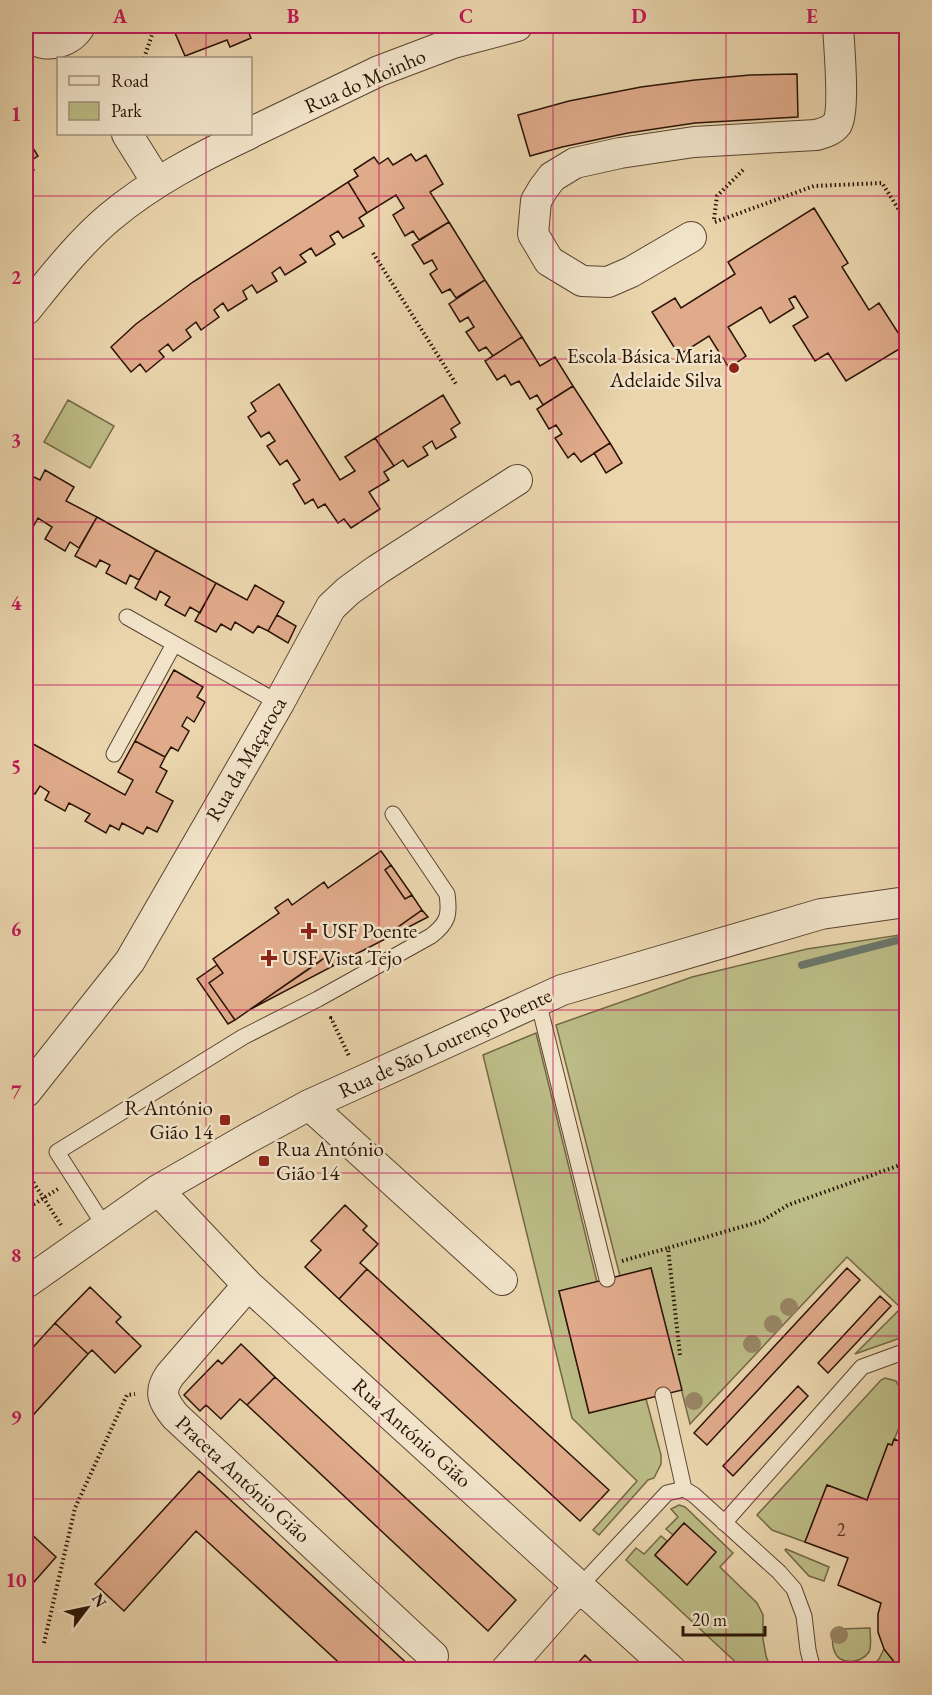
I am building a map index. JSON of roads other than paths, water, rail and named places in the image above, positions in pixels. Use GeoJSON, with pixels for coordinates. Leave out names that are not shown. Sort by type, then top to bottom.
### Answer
{"type":"FeatureCollection","features":[{"type":"Feature","properties":{"kind":"street","name":"Rua do Moinho"},"geometry":{"type":"LineString","coordinates":[[252,132],[379,71],[453,43],[517,26]]}},
{"type":"Feature","properties":{"kind":"street"},"geometry":{"type":"LineString","coordinates":[[691,237],[631,272],[608,282],[582,281],[549,261],[533,234],[536,201],[552,177],[575,163],[620,153],[694,142],[816,135],[832,129],[837,124],[841,109],[838,26]]}},
{"type":"Feature","properties":{"kind":"street"},"geometry":{"type":"LineString","coordinates":[[26,30],[33,39],[43,43],[76,41]]}},
{"type":"Feature","properties":{"kind":"street"},"geometry":{"type":"LineString","coordinates":[[128,135],[157,182]]}},
{"type":"Feature","properties":{"kind":"street","name":"Rua do Moinho"},"geometry":{"type":"LineString","coordinates":[[26,309],[55,274],[110,217],[157,182],[246,135]]}},
{"type":"Feature","properties":{"kind":"street","name":"Rua da Maçaroca"},"geometry":{"type":"LineString","coordinates":[[26,1091],[130,961],[279,703],[331,608],[348,591],[377,570],[517,480]]}},
{"type":"Feature","properties":{"kind":"street","name":"Rua de São Lourenço Poente"},"geometry":{"type":"LineString","coordinates":[[26,1283],[158,1190],[250,1137],[362,1081],[562,990],[821,914],[906,902]]}},
{"type":"Feature","properties":{"kind":"street"},"geometry":{"type":"LineString","coordinates":[[309,1106],[502,1280]]}},
{"type":"Feature","properties":{"kind":"street","name":"Rua António Gião"},"geometry":{"type":"LineString","coordinates":[[158,1190],[249,1285],[671,1670]]}},
{"type":"Feature","properties":{"kind":"street","name":"Praceta António Gião"},"geometry":{"type":"LineString","coordinates":[[249,1285],[170,1375],[163,1389],[164,1399],[175,1416],[433,1656]]}},
{"type":"Feature","properties":{"kind":"street"},"geometry":{"type":"LineString","coordinates":[[506,1670],[580,1586]]}},
{"type":"Feature","properties":{"kind":"lane"},"geometry":{"type":"LineString","coordinates":[[127,617],[279,703]]}},
{"type":"Feature","properties":{"kind":"lane"},"geometry":{"type":"LineString","coordinates":[[114,754],[174,644]]}},
{"type":"Feature","properties":{"kind":"lane"},"geometry":{"type":"LineString","coordinates":[[105,1227],[57,1152],[243,1037],[328,993],[442,928],[447,920],[449,908],[447,894],[393,814]]}},
{"type":"Feature","properties":{"kind":"lane"},"geometry":{"type":"LineString","coordinates":[[538,1001],[605,1273]]}},
{"type":"Feature","properties":{"kind":"lane"},"geometry":{"type":"LineString","coordinates":[[724,1523],[862,1367],[905,1357]]}},
{"type":"Feature","properties":{"kind":"lane"},"geometry":{"type":"LineString","coordinates":[[663,1395],[684,1489]]}},
{"type":"Feature","properties":{"kind":"lane"},"geometry":{"type":"LineString","coordinates":[[580,1586],[661,1498],[667,1493],[684,1489],[694,1495],[779,1572],[794,1589],[804,1616],[813,1670]]}},
{"type":"Feature","properties":{"kind":"waterway"},"geometry":{"type":"LineString","coordinates":[[802,965],[906,938]]}},
{"type":"Feature","properties":{"kind":"place","name":"Escola Básica Maria Adelaide Silva"},"geometry":{"type":"Point","coordinates":[734,368]}},
{"type":"Feature","properties":{"kind":"place","name":"USF Poente"},"geometry":{"type":"Point","coordinates":[309,931]}},
{"type":"Feature","properties":{"kind":"place","name":"USF Vista Tejo"},"geometry":{"type":"Point","coordinates":[269,958]}},
{"type":"Feature","properties":{"kind":"place","name":"R António Gião 14"},"geometry":{"type":"Point","coordinates":[225,1120]}},
{"type":"Feature","properties":{"kind":"place","name":"Rua António Gião 14"},"geometry":{"type":"Point","coordinates":[264,1161]}}]}
